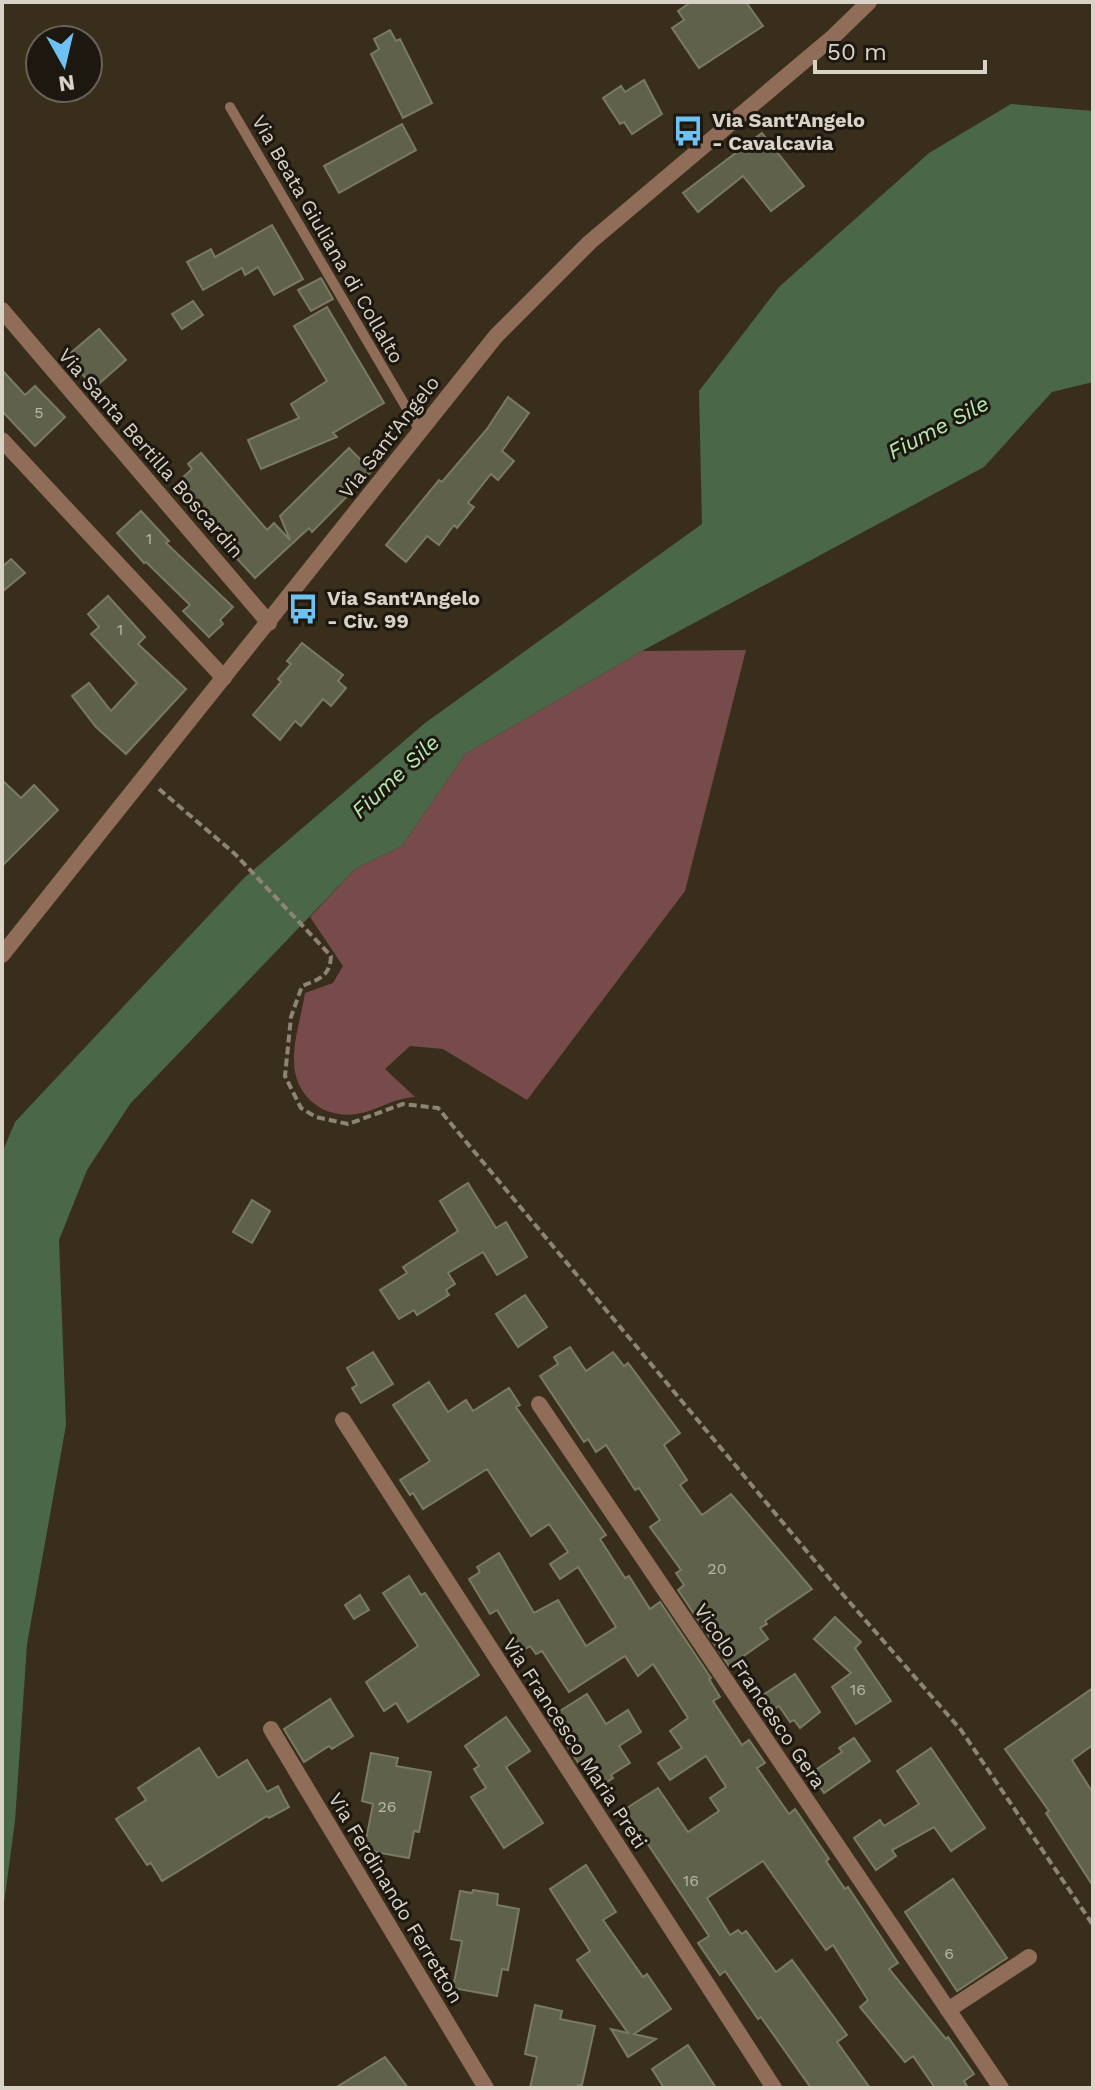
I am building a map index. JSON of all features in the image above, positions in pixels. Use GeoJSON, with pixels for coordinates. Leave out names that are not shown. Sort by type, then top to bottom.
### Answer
{"type":"FeatureCollection","features":[{"type":"Feature","properties":{"kind":"street","name":"Via Sant'Angelo"},"geometry":{"type":"LineString","coordinates":[[2,955],[496,336],[590,242],[834,36],[869,2]]}},
{"type":"Feature","properties":{"kind":"street","name":"Via Santa Bertilla Boscardin"},"geometry":{"type":"LineString","coordinates":[[2,310],[269,623]]}},
{"type":"Feature","properties":{"kind":"street"},"geometry":{"type":"LineString","coordinates":[[2,440],[224,678]]}},
{"type":"Feature","properties":{"kind":"street","name":"Vicolo Francesco Gera"},"geometry":{"type":"LineString","coordinates":[[539,1404],[1001,2088]]}},
{"type":"Feature","properties":{"kind":"street","name":"Via Francesco Maria Preti"},"geometry":{"type":"LineString","coordinates":[[343,1420],[774,2088]]}},
{"type":"Feature","properties":{"kind":"street","name":"Via Ferdinando Ferretton"},"geometry":{"type":"LineString","coordinates":[[271,1729],[486,2088]]}},
{"type":"Feature","properties":{"kind":"street"},"geometry":{"type":"LineString","coordinates":[[948,2010],[1029,1957]]}},
{"type":"Feature","properties":{"kind":"lane","name":"Via Beata Giuliana di Collalto"},"geometry":{"type":"LineString","coordinates":[[230,107],[420,431]]}},
{"type":"Feature","properties":{"kind":"path"},"geometry":{"type":"LineString","coordinates":[[145,777],[235,854],[331,956],[331,967],[325,977],[302,986],[291,1017],[285,1076],[301,1108],[316,1117],[348,1124],[403,1104],[438,1108],[839,1590],[961,1730],[1093,1925]]}},
{"type":"Feature","properties":{"kind":"shaded area"},"geometry":{"type":"Polygon","coordinates":[[[746,650],[685,891],[527,1100],[443,1049],[410,1046],[385,1069],[415,1097],[344,1115],[332,1113],[312,1102],[299,1084],[294,1061],[305,993],[333,983],[343,966],[310,917],[356,868],[402,846],[465,754],[642,651],[746,650]]]}},
{"type":"Feature","properties":{"kind":"water","name":"Fiume Sile"},"geometry":{"type":"Polygon","coordinates":[[[1011,104],[1093,111],[1093,382],[1052,392],[984,467],[642,651],[465,754],[402,846],[356,868],[130,1104],[87,1170],[59,1240],[66,1425],[27,1644],[15,1821],[2,1918],[2,1153],[15,1122],[244,878],[425,723],[702,524],[699,391],[779,287],[929,153],[1011,104]]]}},
{"type":"Feature","properties":{"kind":"building"},"geometry":{"type":"Polygon","coordinates":[[[691,2],[746,2],[763,26],[699,68],[672,28],[684,20],[678,11],[691,2]]]}},
{"type":"Feature","properties":{"kind":"building"},"geometry":{"type":"Polygon","coordinates":[[[390,30],[396,41],[400,39],[432,103],[403,118],[371,54],[379,49],[374,39],[390,30]]]}},
{"type":"Feature","properties":{"kind":"building"},"geometry":{"type":"Polygon","coordinates":[[[644,80],[662,114],[632,134],[624,122],[620,124],[603,98],[621,86],[625,92],[644,80]]]}},
{"type":"Feature","properties":{"kind":"building"},"geometry":{"type":"Polygon","coordinates":[[[402,124],[416,150],[339,193],[324,166],[402,124]]]}},
{"type":"Feature","properties":{"kind":"building"},"geometry":{"type":"Polygon","coordinates":[[[762,133],[804,186],[771,211],[743,176],[698,212],[683,193],[762,133]]]}},
{"type":"Feature","properties":{"kind":"building"},"geometry":{"type":"Polygon","coordinates":[[[272,225],[303,279],[274,295],[258,267],[245,275],[242,268],[203,290],[187,262],[211,249],[215,257],[272,225]]]}},
{"type":"Feature","properties":{"kind":"building"},"geometry":{"type":"Polygon","coordinates":[[[321,278],[333,299],[311,311],[298,290],[321,278]]]}},
{"type":"Feature","properties":{"kind":"building"},"geometry":{"type":"Polygon","coordinates":[[[193,301],[203,315],[182,329],[172,314],[193,301]]]}},
{"type":"Feature","properties":{"kind":"building"},"geometry":{"type":"Polygon","coordinates":[[[327,307],[384,403],[333,433],[337,437],[261,469],[248,440],[299,418],[291,404],[327,381],[294,326],[327,307]]]}},
{"type":"Feature","properties":{"kind":"building"},"geometry":{"type":"Polygon","coordinates":[[[99,329],[126,360],[94,388],[67,356],[99,329]]]}},
{"type":"Feature","properties":{"kind":"building"},"geometry":{"type":"Polygon","coordinates":[[[2,370],[25,395],[35,386],[65,417],[35,446],[2,411],[2,370]]]}},
{"type":"Feature","properties":{"kind":"building"},"geometry":{"type":"Polygon","coordinates":[[[508,397],[529,413],[502,451],[514,461],[498,480],[491,474],[468,503],[474,507],[457,528],[454,525],[439,545],[427,536],[406,562],[386,545],[439,480],[442,482],[487,429],[508,397]]]}},
{"type":"Feature","properties":{"kind":"building"},"geometry":{"type":"Polygon","coordinates":[[[349,448],[372,471],[312,532],[309,528],[255,578],[229,550],[232,547],[209,524],[213,521],[178,482],[192,469],[188,464],[201,453],[267,530],[274,523],[290,540],[280,516],[349,448]]]}},
{"type":"Feature","properties":{"kind":"building"},"geometry":{"type":"Polygon","coordinates":[[[141,511],[169,541],[166,543],[233,607],[220,620],[223,624],[209,637],[183,611],[190,605],[117,533],[141,511]]]}},
{"type":"Feature","properties":{"kind":"building"},"geometry":{"type":"Polygon","coordinates":[[[11,559],[25,573],[2,592],[2,567],[11,559]]]}},
{"type":"Feature","properties":{"kind":"building"},"geometry":{"type":"Polygon","coordinates":[[[108,596],[145,637],[138,644],[186,689],[126,754],[96,727],[72,696],[89,683],[111,711],[137,683],[91,634],[99,627],[88,614],[108,596]]]}},
{"type":"Feature","properties":{"kind":"building"},"geometry":{"type":"Polygon","coordinates":[[[302,643],[343,675],[338,681],[346,688],[331,706],[323,699],[301,726],[295,721],[280,740],[253,715],[281,682],[278,679],[291,664],[287,661],[302,643]]]}},
{"type":"Feature","properties":{"kind":"building"},"geometry":{"type":"Polygon","coordinates":[[[2,780],[21,798],[34,785],[58,810],[2,866],[2,780]]]}},
{"type":"Feature","properties":{"kind":"building"},"geometry":{"type":"Polygon","coordinates":[[[468,1183],[496,1228],[506,1222],[527,1257],[497,1275],[483,1252],[448,1273],[455,1284],[446,1290],[449,1295],[417,1315],[414,1310],[399,1319],[380,1290],[407,1273],[403,1267],[458,1231],[440,1201],[468,1183]]]}},
{"type":"Feature","properties":{"kind":"building"},"geometry":{"type":"Polygon","coordinates":[[[252,1200],[270,1211],[252,1243],[233,1232],[252,1200]]]}},
{"type":"Feature","properties":{"kind":"building"},"geometry":{"type":"Polygon","coordinates":[[[525,1295],[547,1327],[518,1347],[496,1314],[525,1295]]]}},
{"type":"Feature","properties":{"kind":"building"},"geometry":{"type":"Polygon","coordinates":[[[570,1347],[586,1371],[613,1352],[624,1366],[628,1363],[680,1433],[664,1445],[687,1480],[680,1485],[702,1515],[731,1494],[812,1589],[765,1621],[767,1624],[760,1628],[768,1639],[729,1666],[678,1590],[684,1585],[676,1573],[681,1570],[650,1527],[660,1520],[639,1488],[635,1490],[606,1445],[596,1452],[588,1439],[584,1442],[540,1376],[558,1364],[554,1357],[570,1347]]]}},
{"type":"Feature","properties":{"kind":"building"},"geometry":{"type":"Polygon","coordinates":[[[373,1352],[393,1384],[361,1403],[352,1388],[357,1385],[347,1368],[373,1352]]]}},
{"type":"Feature","properties":{"kind":"building"},"geometry":{"type":"Polygon","coordinates":[[[429,1382],[448,1412],[466,1400],[473,1411],[509,1388],[520,1405],[516,1407],[606,1535],[600,1539],[625,1578],[629,1576],[650,1609],[660,1602],[711,1678],[720,1697],[713,1701],[742,1745],[749,1740],[765,1763],[757,1768],[789,1814],[795,1809],[829,1859],[826,1861],[845,1889],[848,1887],[898,1963],[889,1969],[946,2039],[948,2037],[974,2074],[964,2081],[968,2088],[935,2088],[913,2056],[905,2062],[860,2007],[868,2000],[833,1945],[826,1950],[763,1861],[707,1898],[730,1935],[738,1930],[742,1934],[746,1931],[776,1972],[792,1960],[847,2035],[837,2042],[870,2088],[811,2088],[725,1971],[720,1975],[698,1943],[709,1936],[647,1843],[641,1847],[619,1813],[658,1788],[688,1832],[719,1811],[710,1798],[726,1787],[706,1756],[670,1780],[658,1763],[682,1748],[670,1731],[688,1718],[653,1664],[638,1676],[625,1656],[569,1692],[542,1651],[536,1654],[530,1646],[522,1651],[497,1610],[490,1614],[469,1579],[480,1572],[477,1567],[499,1553],[534,1613],[558,1600],[586,1646],[616,1627],[578,1567],[560,1579],[550,1564],[568,1552],[549,1524],[531,1536],[487,1469],[423,1509],[413,1493],[410,1495],[400,1480],[430,1461],[393,1405],[429,1382]]]}},
{"type":"Feature","properties":{"kind":"building"},"geometry":{"type":"Polygon","coordinates":[[[409,1576],[421,1595],[425,1593],[479,1675],[408,1722],[396,1703],[384,1711],[366,1682],[418,1646],[383,1593],[409,1576]]]}},
{"type":"Feature","properties":{"kind":"building"},"geometry":{"type":"Polygon","coordinates":[[[360,1595],[369,1610],[354,1619],[345,1605],[360,1595]]]}},
{"type":"Feature","properties":{"kind":"building"},"geometry":{"type":"Polygon","coordinates":[[[835,1617],[861,1642],[855,1648],[891,1701],[856,1724],[832,1687],[851,1673],[814,1639],[835,1617]]]}},
{"type":"Feature","properties":{"kind":"building"},"geometry":{"type":"Polygon","coordinates":[[[795,1674],[820,1712],[800,1728],[794,1720],[790,1722],[779,1706],[770,1712],[760,1697],[795,1674]]]}},
{"type":"Feature","properties":{"kind":"building"},"geometry":{"type":"Polygon","coordinates":[[[1093,1688],[1093,1745],[1072,1760],[1093,1793],[1093,1886],[1046,1813],[1049,1811],[1005,1749],[1093,1688]]]}},
{"type":"Feature","properties":{"kind":"building"},"geometry":{"type":"Polygon","coordinates":[[[587,1694],[606,1724],[628,1710],[641,1732],[619,1746],[630,1763],[611,1775],[613,1778],[596,1790],[549,1718],[587,1694]]]}},
{"type":"Feature","properties":{"kind":"building"},"geometry":{"type":"Polygon","coordinates":[[[330,1699],[353,1736],[332,1749],[329,1746],[304,1762],[284,1729],[330,1699]]]}},
{"type":"Feature","properties":{"kind":"building"},"geometry":{"type":"Polygon","coordinates":[[[506,1717],[530,1751],[506,1767],[543,1823],[504,1848],[471,1797],[486,1788],[474,1769],[479,1766],[465,1746],[506,1717]]]}},
{"type":"Feature","properties":{"kind":"building"},"geometry":{"type":"Polygon","coordinates":[[[854,1738],[870,1761],[824,1793],[811,1773],[842,1752],[839,1748],[854,1738]]]}},
{"type":"Feature","properties":{"kind":"building"},"geometry":{"type":"Polygon","coordinates":[[[199,1748],[218,1778],[247,1760],[267,1792],[278,1786],[289,1807],[269,1818],[267,1816],[162,1881],[151,1863],[147,1865],[116,1819],[146,1800],[138,1788],[199,1748]]]}},
{"type":"Feature","properties":{"kind":"building"},"geometry":{"type":"Polygon","coordinates":[[[931,1748],[985,1828],[951,1851],[934,1827],[892,1850],[896,1856],[876,1870],[854,1838],[880,1820],[884,1826],[919,1804],[897,1771],[931,1748]]]}},
{"type":"Feature","properties":{"kind":"building"},"geometry":{"type":"Polygon","coordinates":[[[371,1753],[398,1758],[396,1766],[431,1772],[419,1832],[414,1831],[409,1858],[364,1850],[373,1804],[362,1801],[371,1753]]]}},
{"type":"Feature","properties":{"kind":"building"},"geometry":{"type":"Polygon","coordinates":[[[586,1865],[616,1912],[603,1920],[643,1977],[647,1974],[671,2009],[634,2034],[656,2039],[628,2057],[611,2029],[628,2033],[577,1960],[590,1951],[550,1889],[586,1865]]]}},
{"type":"Feature","properties":{"kind":"building"},"geometry":{"type":"Polygon","coordinates":[[[953,1879],[1007,1958],[957,1991],[905,1912],[953,1879]]]}},
{"type":"Feature","properties":{"kind":"building"},"geometry":{"type":"Polygon","coordinates":[[[473,1890],[498,1894],[497,1905],[519,1909],[508,1970],[502,1969],[497,1996],[453,1988],[462,1941],[451,1939],[460,1891],[472,1893],[473,1890]]]}},
{"type":"Feature","properties":{"kind":"building"},"geometry":{"type":"Polygon","coordinates":[[[535,2005],[562,2011],[560,2019],[595,2026],[582,2085],[577,2088],[530,2088],[537,2057],[525,2054],[535,2005]]]}},
{"type":"Feature","properties":{"kind":"building"},"geometry":{"type":"Polygon","coordinates":[[[688,2045],[716,2088],[664,2088],[652,2069],[688,2045]]]}},
{"type":"Feature","properties":{"kind":"building"},"geometry":{"type":"Polygon","coordinates":[[[385,2057],[408,2088],[335,2088],[385,2057]]]}},
{"type":"Feature","properties":{"kind":"place","name":"Via Sant'Angelo - Cavalcavia"},"geometry":{"type":"Point","coordinates":[688,131]}},
{"type":"Feature","properties":{"kind":"place","name":"Via Sant'Angelo - Civ. 99"},"geometry":{"type":"Point","coordinates":[303,609]}}]}
